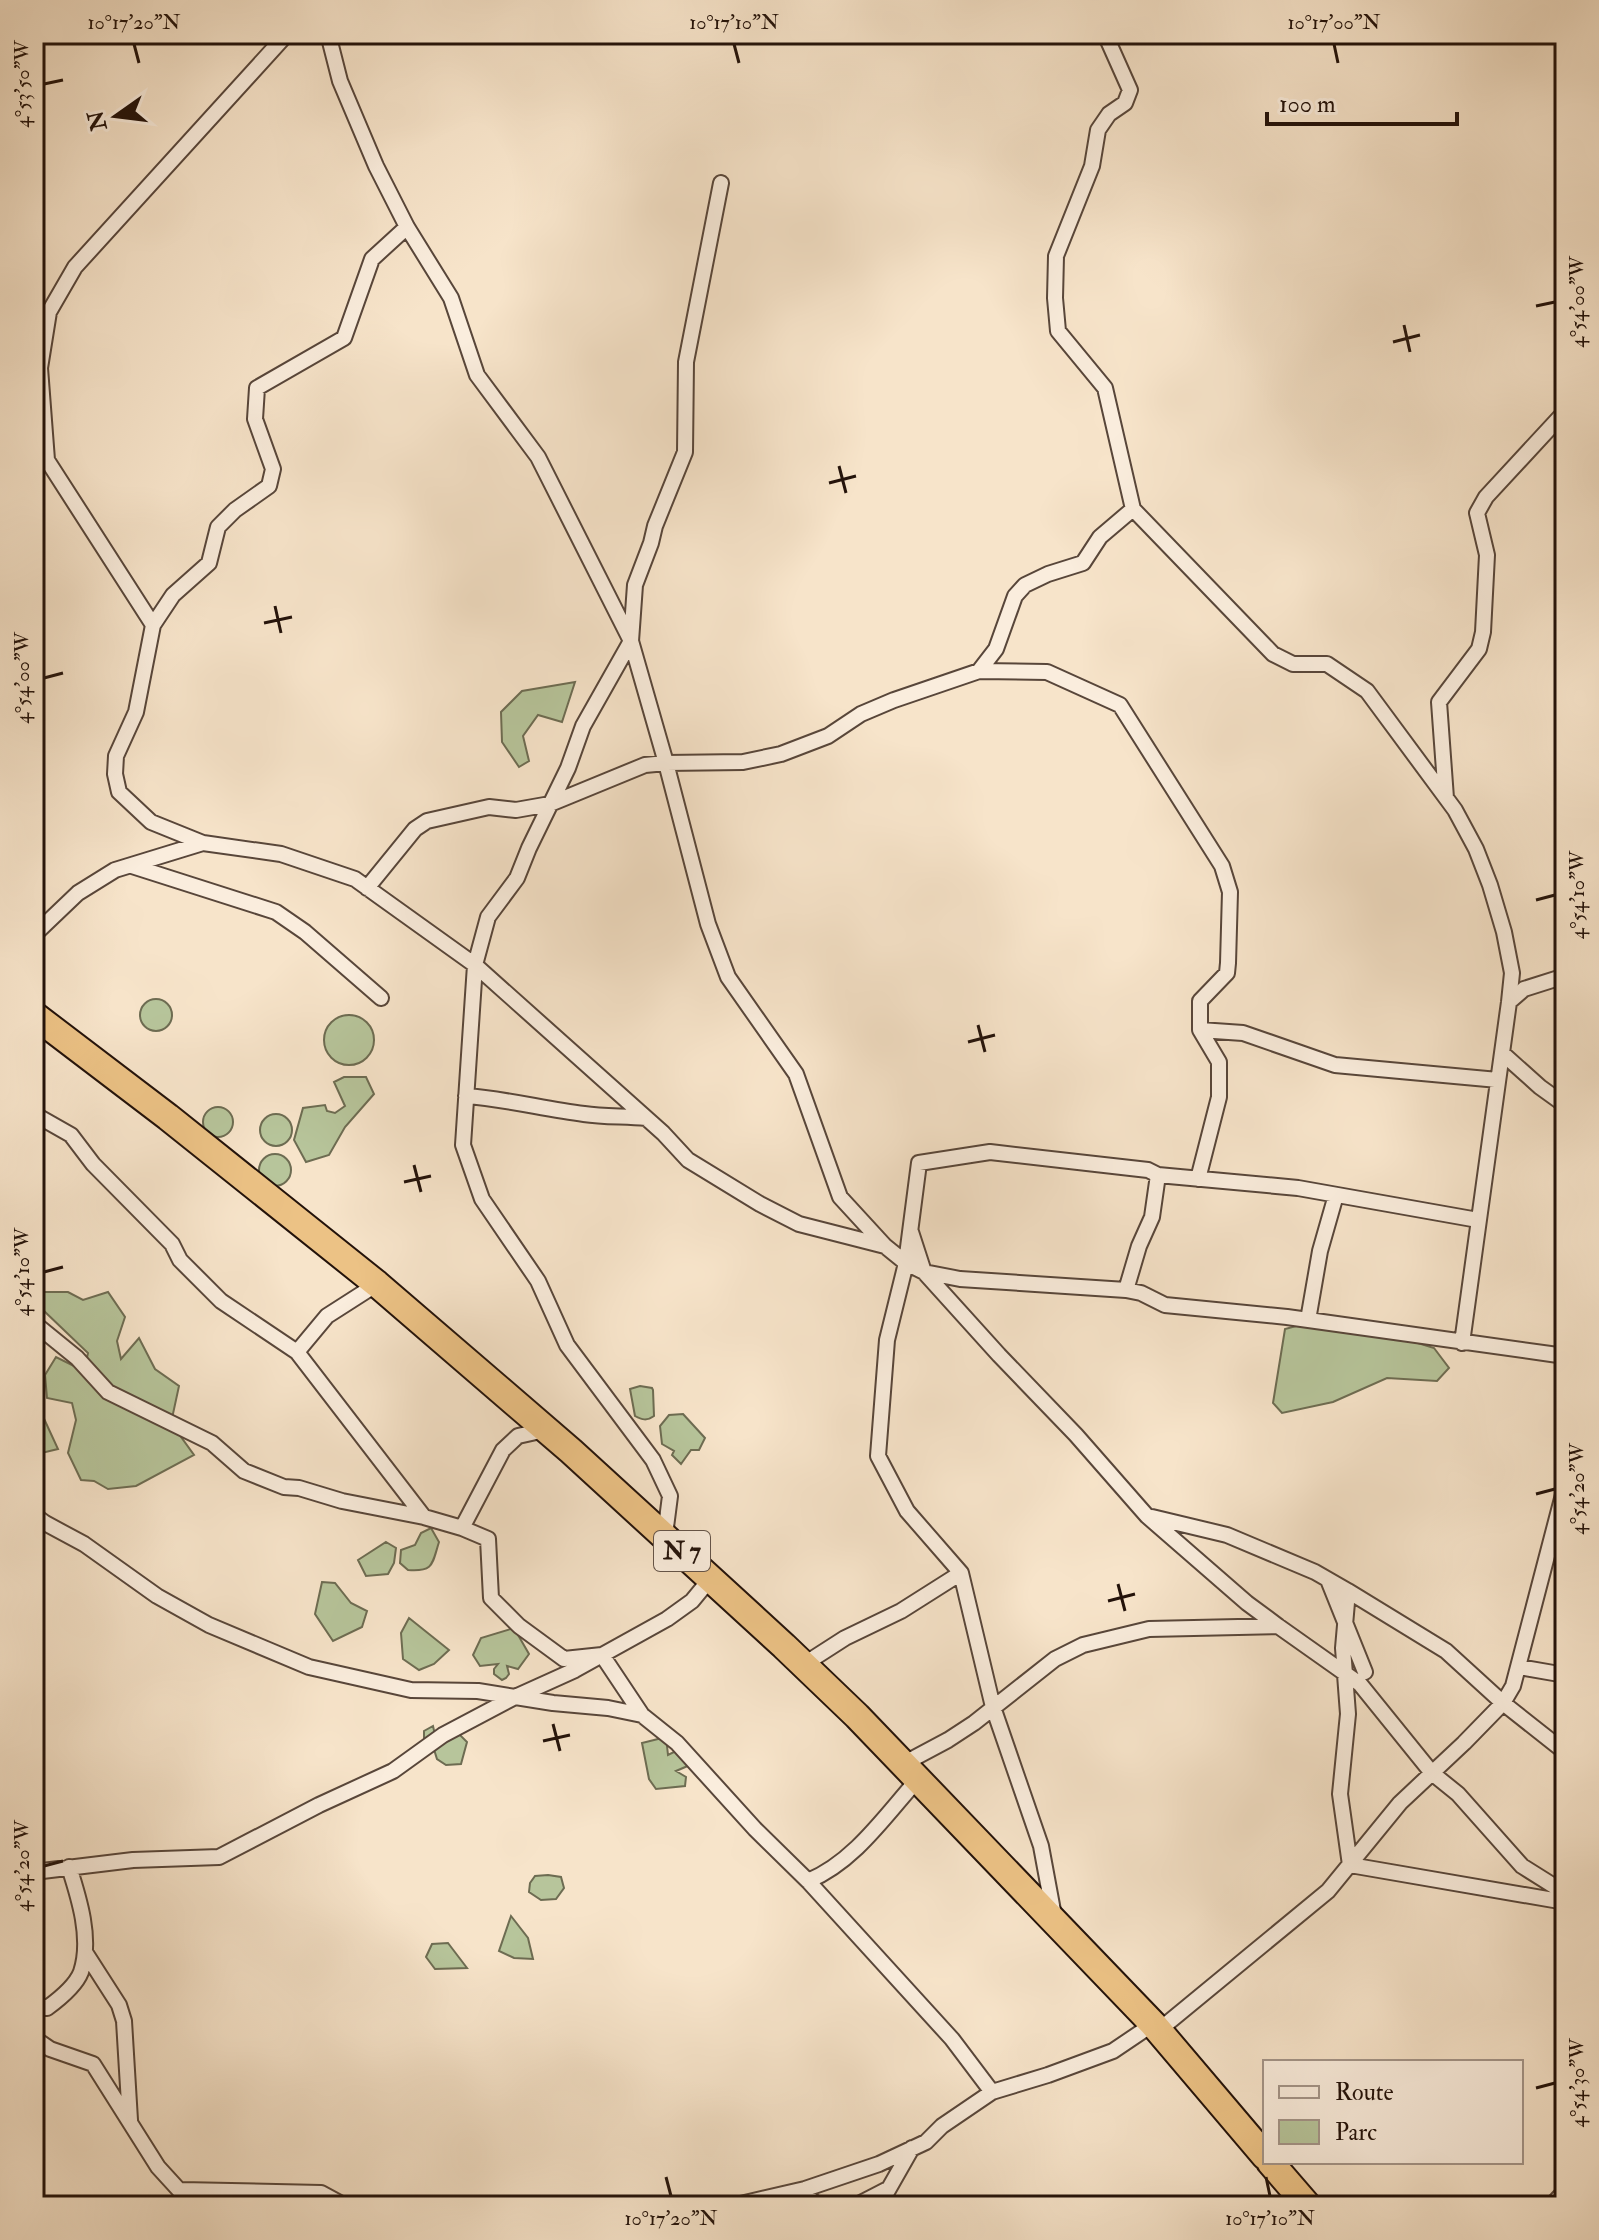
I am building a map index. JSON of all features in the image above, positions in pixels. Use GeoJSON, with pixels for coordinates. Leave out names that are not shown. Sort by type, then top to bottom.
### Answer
{"type":"FeatureCollection","features":[{"type":"Feature","properties":{"kind":"highway","name":"N 7"},"geometry":{"type":"LineString","coordinates":[[34,1015],[168,1117],[377,1284],[665,1535],[857,1716],[1156,2027],[1263,2154]]}},
{"type":"Feature","properties":{"kind":"highway"},"geometry":{"type":"LineString","coordinates":[[1271,2164],[1296,2200]]}},
{"type":"Feature","properties":{"kind":"street"},"geometry":{"type":"LineString","coordinates":[[153,625],[47,460],[40,368],[49,312],[75,267],[287,34]]}},
{"type":"Feature","properties":{"kind":"street"},"geometry":{"type":"LineString","coordinates":[[328,34],[340,81],[376,166],[407,227],[451,298],[477,375],[538,457],[631,641],[708,924],[728,977],[796,1074],[840,1197],[885,1246],[906,1263],[924,1272],[960,1279],[1126,1290],[1141,1293],[1165,1305],[1308,1320],[1565,1356]]}},
{"type":"Feature","properties":{"kind":"street"},"geometry":{"type":"LineString","coordinates":[[1105,34],[1130,90],[1125,103],[1109,114],[1098,130],[1092,166],[1056,256],[1055,298],[1058,331],[1105,388],[1133,509],[1273,654],[1293,664],[1327,664],[1367,691],[1446,798],[1476,849],[1504,932],[1512,973],[1462,1343]]}},
{"type":"Feature","properties":{"kind":"street"},"geometry":{"type":"LineString","coordinates":[[665,1535],[670,1496],[653,1460],[567,1345],[538,1281],[482,1199],[463,1145],[475,965],[488,917],[517,878],[568,768],[583,726],[631,641],[635,585],[685,452],[686,362],[721,183]]}},
{"type":"Feature","properties":{"kind":"street"},"geometry":{"type":"LineString","coordinates":[[407,227],[372,259],[344,338],[257,388],[255,419],[273,469],[269,486],[235,510],[218,527],[209,563],[173,595],[153,625],[136,712],[116,756],[115,774],[119,792],[151,822],[203,843],[281,854],[355,879],[475,965],[646,1118],[688,1160],[799,1224],[885,1246]]}},
{"type":"Feature","properties":{"kind":"street"},"geometry":{"type":"LineString","coordinates":[[1446,798],[1439,702],[1479,649],[1483,632],[1487,555],[1477,513],[1486,497],[1560,417]]}},
{"type":"Feature","properties":{"kind":"street"},"geometry":{"type":"LineString","coordinates":[[979,671],[996,649],[1015,596],[1025,585],[1083,563],[1100,537],[1133,509]]}},
{"type":"Feature","properties":{"kind":"street"},"geometry":{"type":"LineString","coordinates":[[367,888],[415,829],[427,821],[489,807],[516,810],[550,804],[645,765],[743,762],[781,754],[828,736],[861,714],[894,700],[979,671],[1047,672],[1120,705],[1222,866],[1230,892],[1227,973],[1200,1001],[1200,1030],[1219,1062],[1219,1097],[1198,1179]]}},
{"type":"Feature","properties":{"kind":"street"},"geometry":{"type":"LineString","coordinates":[[34,935],[78,893],[115,870],[203,843]]}},
{"type":"Feature","properties":{"kind":"street"},"geometry":{"type":"LineString","coordinates":[[130,865],[276,912],[305,932],[381,998]]}},
{"type":"Feature","properties":{"kind":"street"},"geometry":{"type":"LineString","coordinates":[[1509,1002],[1524,989],[1565,976]]}},
{"type":"Feature","properties":{"kind":"street"},"geometry":{"type":"LineString","coordinates":[[1200,1030],[1243,1033],[1335,1065],[1498,1080]]}},
{"type":"Feature","properties":{"kind":"street"},"geometry":{"type":"LineString","coordinates":[[1502,1053],[1565,1105]]}},
{"type":"Feature","properties":{"kind":"street"},"geometry":{"type":"LineString","coordinates":[[1548,1093],[1565,1095]]}},
{"type":"Feature","properties":{"kind":"street"},"geometry":{"type":"LineString","coordinates":[[466,1096],[587,1115],[646,1118]]}},
{"type":"Feature","properties":{"kind":"street"},"geometry":{"type":"LineString","coordinates":[[34,1114],[71,1135],[93,1164],[172,1244],[180,1260],[221,1301],[297,1352],[424,1517]]}},
{"type":"Feature","properties":{"kind":"street"},"geometry":{"type":"LineString","coordinates":[[1055,1922],[1041,1846],[993,1707],[961,1573],[907,1511],[878,1456],[887,1340],[906,1263],[919,1163],[990,1152],[1148,1170],[1158,1175],[1298,1188],[1478,1220]]}},
{"type":"Feature","properties":{"kind":"street"},"geometry":{"type":"LineString","coordinates":[[1126,1290],[1139,1246],[1152,1217],[1158,1175]]}},
{"type":"Feature","properties":{"kind":"street"},"geometry":{"type":"LineString","coordinates":[[1308,1320],[1320,1251],[1336,1195]]}},
{"type":"Feature","properties":{"kind":"street"},"geometry":{"type":"LineString","coordinates":[[909,1227],[924,1272],[1147,1516],[1247,1603],[1360,1684],[1432,1773],[1458,1794],[1522,1866],[1565,1893]]}},
{"type":"Feature","properties":{"kind":"street"},"geometry":{"type":"LineString","coordinates":[[297,1352],[327,1316],[377,1284]]}},
{"type":"Feature","properties":{"kind":"street"},"geometry":{"type":"LineString","coordinates":[[34,1323],[77,1358],[108,1392],[212,1443],[244,1471],[284,1487],[424,1517],[488,1539],[491,1598],[519,1626],[564,1659],[602,1655]]}},
{"type":"Feature","properties":{"kind":"street"},"geometry":{"type":"LineString","coordinates":[[462,1528],[503,1450],[518,1436],[545,1430]]}},
{"type":"Feature","properties":{"kind":"street"},"geometry":{"type":"LineString","coordinates":[[732,2206],[800,2191],[879,2164],[926,2142],[942,2126],[992,2092],[1113,2051],[1156,2027],[1328,1891],[1400,1803],[1503,1703],[1513,1686],[1565,1487]]}},
{"type":"Feature","properties":{"kind":"street"},"geometry":{"type":"LineString","coordinates":[[34,1515],[196,1618],[309,1667],[411,1690],[478,1691],[642,1715]]}},
{"type":"Feature","properties":{"kind":"street"},"geometry":{"type":"LineString","coordinates":[[1147,1516],[1227,1535],[1348,1591],[1446,1651],[1503,1703],[1565,1752]]}},
{"type":"Feature","properties":{"kind":"street"},"geometry":{"type":"LineString","coordinates":[[803,1665],[845,1638],[901,1611],[961,1573]]}},
{"type":"Feature","properties":{"kind":"street"},"geometry":{"type":"LineString","coordinates":[[34,1872],[133,1860],[219,1857],[393,1771],[443,1735],[565,1675],[667,1619],[692,1601],[711,1578]]}},
{"type":"Feature","properties":{"kind":"street"},"geometry":{"type":"LineString","coordinates":[[1328,1580],[1365,1672]]}},
{"type":"Feature","properties":{"kind":"street"},"geometry":{"type":"LineString","coordinates":[[1348,1591],[1344,1670],[1348,1714],[1340,1794],[1350,1865]]}},
{"type":"Feature","properties":{"kind":"street"},"geometry":{"type":"LineString","coordinates":[[808,1881],[828,1872],[865,1839],[910,1772],[1055,1659],[1083,1645],[1149,1629],[1278,1626]]}},
{"type":"Feature","properties":{"kind":"street"},"geometry":{"type":"LineString","coordinates":[[602,1655],[642,1715],[677,1743],[755,1829],[808,1881],[952,2039],[992,2092]]}},
{"type":"Feature","properties":{"kind":"street"},"geometry":{"type":"LineString","coordinates":[[1519,1667],[1565,1675]]}},
{"type":"Feature","properties":{"kind":"street"},"geometry":{"type":"LineString","coordinates":[[1350,1865],[1565,1902]]}},
{"type":"Feature","properties":{"kind":"street"},"geometry":{"type":"LineString","coordinates":[[34,2006],[47,2008],[81,1974],[85,1952],[82,1907],[69,1867]]}},
{"type":"Feature","properties":{"kind":"street"},"geometry":{"type":"LineString","coordinates":[[85,1952],[119,2005],[124,2021],[130,2123]]}},
{"type":"Feature","properties":{"kind":"street"},"geometry":{"type":"LineString","coordinates":[[34,2038],[50,2049],[93,2064],[158,2167],[179,2190],[206,2206]]}},
{"type":"Feature","properties":{"kind":"street"},"geometry":{"type":"LineString","coordinates":[[879,2206],[912,2148]]}},
{"type":"Feature","properties":{"kind":"street"},"geometry":{"type":"LineString","coordinates":[[855,2206],[887,2189]]}},
{"type":"Feature","properties":{"kind":"street"},"geometry":{"type":"LineString","coordinates":[[179,2190],[321,2193],[345,2206]]}},
{"type":"Feature","properties":{"kind":"street"},"geometry":{"type":"LineString","coordinates":[[800,2191],[819,2206]]}},
{"type":"Feature","properties":{"kind":"street"},"geometry":{"type":"LineString","coordinates":[[1551,2206],[1565,2191]]}},
{"type":"Feature","properties":{"kind":"green space"},"geometry":{"type":"Polygon","coordinates":[[[575,682],[562,722],[538,715],[523,736],[529,761],[519,767],[502,742],[501,712],[522,691],[575,682]]]}},
{"type":"Feature","properties":{"kind":"green space"},"geometry":{"type":"Polygon","coordinates":[[[156,999],[167,1004],[172,1015],[167,1026],[156,1031],[145,1026],[140,1015],[145,1004],[156,999]]]}},
{"type":"Feature","properties":{"kind":"green space"},"geometry":{"type":"Polygon","coordinates":[[[349,1015],[366,1023],[374,1040],[366,1057],[349,1065],[332,1057],[324,1040],[332,1023],[349,1015]]]}},
{"type":"Feature","properties":{"kind":"green space"},"geometry":{"type":"Polygon","coordinates":[[[344,1077],[366,1077],[374,1094],[345,1127],[329,1155],[306,1162],[294,1140],[303,1108],[325,1105],[327,1111],[335,1113],[345,1106],[334,1082],[344,1077]]]}},
{"type":"Feature","properties":{"kind":"green space"},"geometry":{"type":"Polygon","coordinates":[[[218,1107],[229,1111],[233,1122],[229,1133],[218,1137],[207,1133],[203,1122],[207,1111],[218,1107]]]}},
{"type":"Feature","properties":{"kind":"green space"},"geometry":{"type":"Polygon","coordinates":[[[276,1114],[287,1119],[292,1130],[287,1141],[276,1146],[265,1141],[260,1130],[265,1119],[276,1114]]]}},
{"type":"Feature","properties":{"kind":"green space"},"geometry":{"type":"Polygon","coordinates":[[[275,1154],[286,1159],[291,1170],[286,1181],[275,1186],[264,1181],[259,1170],[264,1159],[275,1154]]]}},
{"type":"Feature","properties":{"kind":"green space"},"geometry":{"type":"Polygon","coordinates":[[[43,1292],[68,1292],[83,1300],[108,1292],[125,1317],[117,1341],[121,1359],[139,1338],[155,1369],[179,1386],[171,1423],[194,1455],[136,1486],[108,1489],[94,1481],[81,1480],[68,1453],[76,1420],[72,1403],[47,1398],[45,1375],[56,1357],[84,1371],[88,1353],[42,1309],[43,1292]]]}},
{"type":"Feature","properties":{"kind":"green space"},"geometry":{"type":"Polygon","coordinates":[[[1300,1325],[1405,1339],[1434,1348],[1449,1368],[1437,1381],[1387,1378],[1333,1402],[1282,1413],[1273,1403],[1285,1329],[1300,1325]]]}},
{"type":"Feature","properties":{"kind":"green space"},"geometry":{"type":"Polygon","coordinates":[[[640,1386],[653,1390],[654,1416],[647,1419],[635,1416],[630,1389],[640,1386]]]}},
{"type":"Feature","properties":{"kind":"green space"},"geometry":{"type":"Polygon","coordinates":[[[40,1410],[58,1449],[37,1454],[34,1462],[34,1414],[40,1410]]]}},
{"type":"Feature","properties":{"kind":"green space"},"geometry":{"type":"Polygon","coordinates":[[[683,1414],[705,1438],[699,1450],[691,1450],[681,1464],[672,1455],[674,1451],[662,1444],[660,1426],[669,1415],[683,1414]]]}},
{"type":"Feature","properties":{"kind":"green space"},"geometry":{"type":"Polygon","coordinates":[[[431,1528],[439,1542],[431,1565],[423,1570],[408,1570],[400,1563],[401,1550],[415,1545],[421,1533],[431,1528]]]}},
{"type":"Feature","properties":{"kind":"green space"},"geometry":{"type":"Polygon","coordinates":[[[386,1542],[396,1548],[394,1563],[388,1574],[366,1576],[358,1560],[386,1542]]]}},
{"type":"Feature","properties":{"kind":"green space"},"geometry":{"type":"Polygon","coordinates":[[[322,1582],[335,1583],[351,1603],[367,1611],[362,1627],[333,1641],[315,1614],[322,1582]]]}},
{"type":"Feature","properties":{"kind":"green space"},"geometry":{"type":"Polygon","coordinates":[[[409,1618],[449,1650],[434,1664],[419,1670],[403,1659],[401,1633],[409,1618]]]}},
{"type":"Feature","properties":{"kind":"green space"},"geometry":{"type":"Polygon","coordinates":[[[514,1628],[529,1654],[518,1669],[507,1666],[509,1674],[502,1680],[494,1674],[498,1664],[480,1666],[473,1655],[481,1638],[514,1628]]]}},
{"type":"Feature","properties":{"kind":"green space"},"geometry":{"type":"Polygon","coordinates":[[[433,1726],[435,1735],[457,1732],[467,1742],[461,1764],[446,1765],[437,1759],[432,1743],[424,1743],[424,1731],[433,1726]]]}},
{"type":"Feature","properties":{"kind":"green space"},"geometry":{"type":"Polygon","coordinates":[[[666,1737],[668,1755],[678,1750],[690,1765],[676,1771],[686,1777],[685,1786],[656,1789],[649,1779],[642,1743],[666,1737]]]}},
{"type":"Feature","properties":{"kind":"green space"},"geometry":{"type":"Polygon","coordinates":[[[535,1876],[561,1877],[564,1888],[556,1899],[541,1900],[529,1892],[530,1883],[535,1876]]]}},
{"type":"Feature","properties":{"kind":"green space"},"geometry":{"type":"Polygon","coordinates":[[[511,1916],[528,1938],[533,1959],[514,1958],[499,1951],[511,1916]]]}},
{"type":"Feature","properties":{"kind":"green space"},"geometry":{"type":"Polygon","coordinates":[[[448,1943],[467,1968],[435,1969],[426,1957],[432,1944],[448,1943]]]}}]}
